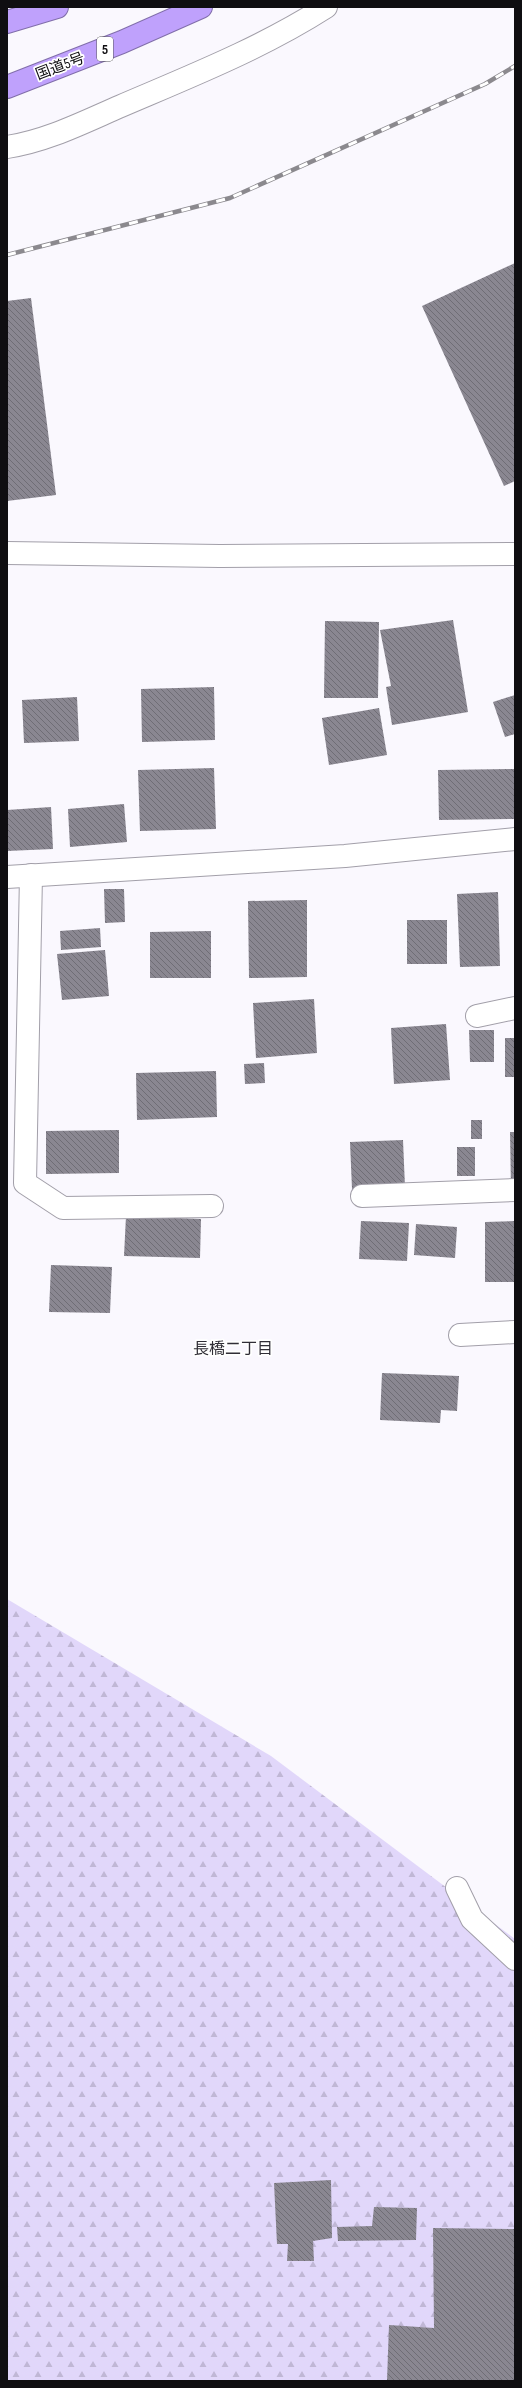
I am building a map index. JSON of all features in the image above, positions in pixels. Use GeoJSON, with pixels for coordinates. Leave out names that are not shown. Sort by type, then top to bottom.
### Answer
{"type":"FeatureCollection","features":[{"type":"Feature","properties":{"kind":"highway"},"geometry":{"type":"LineString","coordinates":[[7,22],[56,7]]}},
{"type":"Feature","properties":{"kind":"highway","name":"国道5号"},"geometry":{"type":"LineString","coordinates":[[7,87],[122,42],[201,7]]}},
{"type":"Feature","properties":{"kind":"street"},"geometry":{"type":"LineString","coordinates":[[7,147],[33,144],[167,86],[285,33],[326,7]]}},
{"type":"Feature","properties":{"kind":"street"},"geometry":{"type":"LineString","coordinates":[[7,553],[220,556],[515,554]]}},
{"type":"Feature","properties":{"kind":"street"},"geometry":{"type":"LineString","coordinates":[[7,877],[345,856],[515,839]]}},
{"type":"Feature","properties":{"kind":"street"},"geometry":{"type":"LineString","coordinates":[[31,875],[26,1183],[63,1208],[212,1206]]}},
{"type":"Feature","properties":{"kind":"street"},"geometry":{"type":"LineString","coordinates":[[477,1016],[515,1008]]}},
{"type":"Feature","properties":{"kind":"street"},"geometry":{"type":"LineString","coordinates":[[362,1196],[515,1190]]}},
{"type":"Feature","properties":{"kind":"street"},"geometry":{"type":"LineString","coordinates":[[460,1335],[515,1332]]}},
{"type":"Feature","properties":{"kind":"street"},"geometry":{"type":"LineString","coordinates":[[457,1888],[472,1919],[515,1959]]}},
{"type":"Feature","properties":{"kind":"green space"},"geometry":{"type":"Polygon","coordinates":[[[7,1599],[271,1756],[515,1939],[515,2381],[7,2381],[7,1599]]]}},
{"type":"Feature","properties":{"kind":"building"},"geometry":{"type":"Polygon","coordinates":[[[515,263],[515,481],[504,486],[422,306],[515,263]]]}},
{"type":"Feature","properties":{"kind":"building"},"geometry":{"type":"Polygon","coordinates":[[[31,298],[56,495],[7,501],[7,301],[31,298]]]}},
{"type":"Feature","properties":{"kind":"building"},"geometry":{"type":"Polygon","coordinates":[[[453,620],[468,712],[392,725],[386,687],[391,686],[380,630],[453,620]]]}},
{"type":"Feature","properties":{"kind":"building"},"geometry":{"type":"Polygon","coordinates":[[[325,621],[379,622],[378,698],[324,698],[325,621]]]}},
{"type":"Feature","properties":{"kind":"building"},"geometry":{"type":"Polygon","coordinates":[[[214,687],[215,740],[142,742],[141,689],[214,687]]]}},
{"type":"Feature","properties":{"kind":"building"},"geometry":{"type":"Polygon","coordinates":[[[515,695],[515,734],[505,737],[493,702],[515,695]]]}},
{"type":"Feature","properties":{"kind":"building"},"geometry":{"type":"Polygon","coordinates":[[[77,697],[79,741],[24,743],[22,700],[77,697]]]}},
{"type":"Feature","properties":{"kind":"building"},"geometry":{"type":"Polygon","coordinates":[[[379,708],[387,755],[329,765],[322,718],[379,708]]]}},
{"type":"Feature","properties":{"kind":"building"},"geometry":{"type":"Polygon","coordinates":[[[214,768],[216,829],[140,831],[138,770],[214,768]]]}},
{"type":"Feature","properties":{"kind":"building"},"geometry":{"type":"Polygon","coordinates":[[[515,769],[515,819],[439,820],[438,770],[515,769]]]}},
{"type":"Feature","properties":{"kind":"building"},"geometry":{"type":"Polygon","coordinates":[[[124,804],[127,842],[70,847],[68,809],[124,804]]]}},
{"type":"Feature","properties":{"kind":"building"},"geometry":{"type":"Polygon","coordinates":[[[51,807],[53,849],[7,851],[7,810],[51,807]]]}},
{"type":"Feature","properties":{"kind":"building"},"geometry":{"type":"Polygon","coordinates":[[[104,889],[124,889],[125,922],[105,923],[104,889]]]}},
{"type":"Feature","properties":{"kind":"building"},"geometry":{"type":"Polygon","coordinates":[[[498,892],[500,966],[460,967],[457,894],[498,892]]]}},
{"type":"Feature","properties":{"kind":"building"},"geometry":{"type":"Polygon","coordinates":[[[307,900],[307,977],[249,978],[248,901],[307,900]]]}},
{"type":"Feature","properties":{"kind":"building"},"geometry":{"type":"Polygon","coordinates":[[[407,920],[447,920],[447,964],[407,964],[407,920]]]}},
{"type":"Feature","properties":{"kind":"building"},"geometry":{"type":"Polygon","coordinates":[[[100,928],[101,947],[61,950],[60,931],[100,928]]]}},
{"type":"Feature","properties":{"kind":"building"},"geometry":{"type":"Polygon","coordinates":[[[211,931],[211,978],[150,978],[150,932],[211,931]]]}},
{"type":"Feature","properties":{"kind":"building"},"geometry":{"type":"Polygon","coordinates":[[[105,950],[109,996],[62,1000],[57,954],[105,950]]]}},
{"type":"Feature","properties":{"kind":"building"},"geometry":{"type":"Polygon","coordinates":[[[314,999],[317,1053],[256,1058],[253,1003],[314,999]]]}},
{"type":"Feature","properties":{"kind":"building"},"geometry":{"type":"Polygon","coordinates":[[[446,1024],[450,1080],[394,1084],[391,1028],[446,1024]]]}},
{"type":"Feature","properties":{"kind":"building"},"geometry":{"type":"Polygon","coordinates":[[[469,1030],[494,1030],[494,1062],[470,1062],[469,1030]]]}},
{"type":"Feature","properties":{"kind":"building"},"geometry":{"type":"Polygon","coordinates":[[[505,1038],[515,1038],[515,1077],[505,1077],[505,1038]]]}},
{"type":"Feature","properties":{"kind":"building"},"geometry":{"type":"Polygon","coordinates":[[[264,1063],[265,1083],[245,1084],[244,1064],[264,1063]]]}},
{"type":"Feature","properties":{"kind":"building"},"geometry":{"type":"Polygon","coordinates":[[[216,1071],[217,1117],[137,1120],[136,1073],[216,1071]]]}},
{"type":"Feature","properties":{"kind":"building"},"geometry":{"type":"Polygon","coordinates":[[[471,1120],[482,1120],[482,1139],[471,1139],[471,1120]]]}},
{"type":"Feature","properties":{"kind":"building"},"geometry":{"type":"Polygon","coordinates":[[[119,1130],[119,1173],[46,1174],[46,1131],[119,1130]]]}},
{"type":"Feature","properties":{"kind":"building"},"geometry":{"type":"Polygon","coordinates":[[[510,1132],[515,1132],[515,1190],[511,1190],[510,1132]]]}},
{"type":"Feature","properties":{"kind":"building"},"geometry":{"type":"Polygon","coordinates":[[[403,1140],[405,1187],[352,1189],[350,1142],[403,1140]]]}},
{"type":"Feature","properties":{"kind":"building"},"geometry":{"type":"Polygon","coordinates":[[[457,1147],[475,1147],[475,1176],[457,1176],[457,1147]]]}},
{"type":"Feature","properties":{"kind":"building"},"geometry":{"type":"Polygon","coordinates":[[[126,1216],[201,1219],[200,1258],[124,1256],[126,1216]]]}},
{"type":"Feature","properties":{"kind":"building"},"geometry":{"type":"Polygon","coordinates":[[[361,1221],[409,1223],[407,1261],[359,1259],[361,1221]]]}},
{"type":"Feature","properties":{"kind":"building"},"geometry":{"type":"Polygon","coordinates":[[[515,1221],[515,1282],[485,1282],[485,1222],[515,1221]]]}},
{"type":"Feature","properties":{"kind":"building"},"geometry":{"type":"Polygon","coordinates":[[[416,1224],[457,1227],[455,1258],[414,1255],[416,1224]]]}},
{"type":"Feature","properties":{"kind":"building"},"geometry":{"type":"Polygon","coordinates":[[[51,1265],[112,1267],[110,1313],[49,1312],[51,1265]]]}},
{"type":"Feature","properties":{"kind":"building"},"geometry":{"type":"Polygon","coordinates":[[[382,1373],[459,1376],[457,1411],[441,1410],[440,1423],[380,1420],[382,1373]]]}},
{"type":"Feature","properties":{"kind":"building"},"geometry":{"type":"Polygon","coordinates":[[[331,2180],[332,2238],[313,2241],[314,2261],[287,2261],[288,2244],[277,2244],[274,2183],[331,2180]]]}},
{"type":"Feature","properties":{"kind":"building"},"geometry":{"type":"Polygon","coordinates":[[[374,2207],[417,2208],[416,2240],[338,2241],[337,2227],[372,2226],[374,2207]]]}},
{"type":"Feature","properties":{"kind":"building"},"geometry":{"type":"Polygon","coordinates":[[[433,2228],[515,2229],[515,2381],[387,2381],[389,2325],[434,2328],[433,2228]]]}},
{"type":"Feature","properties":{"kind":"railway"},"geometry":{"type":"LineString","coordinates":[[7,255],[230,198],[485,84],[515,66]]}},
{"type":"Feature","properties":{"kind":"district","name":"長橋二丁目"},"geometry":{"type":"Point","coordinates":[233,1348]}}]}
